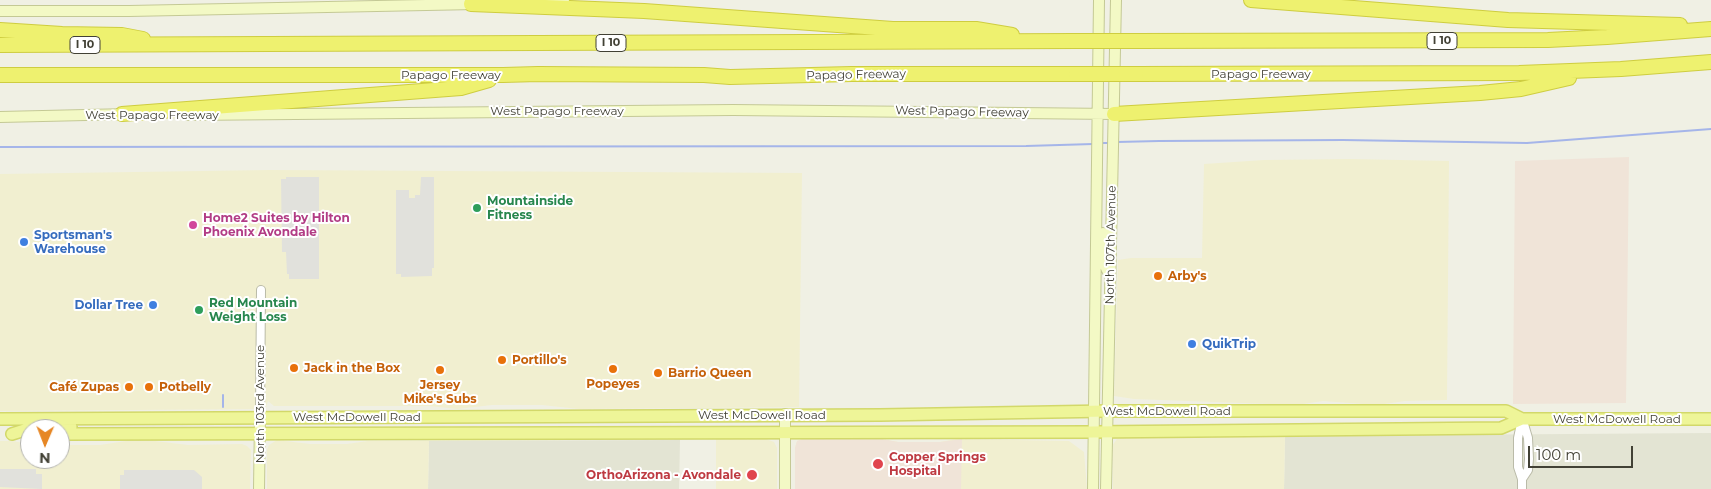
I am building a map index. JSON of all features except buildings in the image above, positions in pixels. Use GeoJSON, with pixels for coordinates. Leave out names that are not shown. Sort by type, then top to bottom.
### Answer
{"type":"FeatureCollection","features":[{"type":"Feature","properties":{"kind":"highway"},"geometry":{"type":"LineString","coordinates":[[1251,0],[1508,20],[1662,24],[1711,28]]}},
{"type":"Feature","properties":{"kind":"highway"},"geometry":{"type":"LineString","coordinates":[[471,4],[644,11],[893,29],[976,29],[1052,42]]}},
{"type":"Feature","properties":{"kind":"highway","name":"I 10"},"geometry":{"type":"LineString","coordinates":[[0,45],[1548,40],[1627,36],[1711,28]]}},
{"type":"Feature","properties":{"kind":"highway"},"geometry":{"type":"LineString","coordinates":[[0,30],[122,35],[170,45]]}},
{"type":"Feature","properties":{"kind":"highway","name":"Papago Freeway"},"geometry":{"type":"LineString","coordinates":[[0,75],[538,74],[704,75],[730,77],[852,74],[1519,73],[1601,70],[1711,62]]}},
{"type":"Feature","properties":{"kind":"highway"},"geometry":{"type":"LineString","coordinates":[[1114,114],[1480,93],[1521,89],[1601,70]]}},
{"type":"Feature","properties":{"kind":"highway"},"geometry":{"type":"LineString","coordinates":[[122,114],[461,88],[503,75]]}},
{"type":"Feature","properties":{"kind":"main road"},"geometry":{"type":"LineString","coordinates":[[0,11],[129,11],[471,4],[564,0]]}},
{"type":"Feature","properties":{"kind":"main road","name":"North 107th Avenue"},"geometry":{"type":"LineString","coordinates":[[1094,489],[1098,0]]}},
{"type":"Feature","properties":{"kind":"main road","name":"North 107th Avenue"},"geometry":{"type":"LineString","coordinates":[[1106,489],[1116,0]]}},
{"type":"Feature","properties":{"kind":"main road","name":"West Papago Freeway"},"geometry":{"type":"LineString","coordinates":[[0,117],[122,114],[713,110],[1114,114]]}},
{"type":"Feature","properties":{"kind":"main road"},"geometry":{"type":"LineString","coordinates":[[1097,196],[1102,202],[1104,264],[1106,270],[1111,274]]}},
{"type":"Feature","properties":{"kind":"main road"},"geometry":{"type":"LineString","coordinates":[[1096,275],[1103,281],[1104,312],[1109,325]]}},
{"type":"Feature","properties":{"kind":"main road","name":"West McDowell Road"},"geometry":{"type":"LineString","coordinates":[[0,418],[880,415],[1094,411],[1506,411],[1522,419]]}},
{"type":"Feature","properties":{"kind":"main road"},"geometry":{"type":"LineString","coordinates":[[785,414],[785,489]]}},
{"type":"Feature","properties":{"kind":"main road","name":"North 103rd Avenue"},"geometry":{"type":"LineString","coordinates":[[259,489],[260,417]]}},
{"type":"Feature","properties":{"kind":"main road"},"geometry":{"type":"LineString","coordinates":[[6,434],[34,427],[101,427],[108,423],[111,418]]}},
{"type":"Feature","properties":{"kind":"main road"},"geometry":{"type":"LineString","coordinates":[[113,433],[116,428],[123,426],[158,426],[187,418]]}},
{"type":"Feature","properties":{"kind":"main road","name":"West McDowell Road"},"geometry":{"type":"LineString","coordinates":[[70,434],[1107,432],[1501,428],[1522,419],[1711,419]]}},
{"type":"Feature","properties":{"kind":"main road"},"geometry":{"type":"LineString","coordinates":[[6,434],[20,434]]}},
{"type":"Feature","properties":{"kind":"street","name":"North 103rd Avenue"},"geometry":{"type":"LineString","coordinates":[[260,290],[260,417]]}},
{"type":"Feature","properties":{"kind":"street"},"geometry":{"type":"LineString","coordinates":[[1522,419],[1528,438],[1529,459],[1528,470],[1522,479],[1522,489]]}},
{"type":"Feature","properties":{"kind":"shaded area"},"geometry":{"type":"Polygon","coordinates":[[[1629,157],[1626,403],[1513,404],[1515,161],[1629,157]]]}},
{"type":"Feature","properties":{"kind":"shaded area"},"geometry":{"type":"Polygon","coordinates":[[[1264,160],[1449,161],[1447,400],[1405,401],[1377,405],[1323,401],[1296,405],[1134,399],[1114,396],[1118,260],[1131,258],[1202,258],[1204,164],[1264,160]]]}},
{"type":"Feature","properties":{"kind":"shaded area"},"geometry":{"type":"Polygon","coordinates":[[[270,170],[802,173],[799,407],[579,409],[542,405],[492,405],[457,409],[430,406],[274,406],[268,401],[263,409],[0,411],[0,174],[270,170]]]}},
{"type":"Feature","properties":{"kind":"shaded area"},"geometry":{"type":"Polygon","coordinates":[[[286,177],[319,177],[319,279],[289,279],[289,274],[287,274],[286,252],[282,252],[281,179],[286,179],[286,177]]]}},
{"type":"Feature","properties":{"kind":"shaded area"},"geometry":{"type":"Polygon","coordinates":[[[421,177],[434,177],[434,268],[432,268],[432,276],[401,277],[401,274],[396,274],[396,190],[409,190],[409,198],[415,198],[415,195],[420,195],[421,177]]]}},
{"type":"Feature","properties":{"kind":"shaded area"},"geometry":{"type":"Polygon","coordinates":[[[1711,433],[1711,489],[1284,489],[1285,436],[1711,433]]]}},
{"type":"Feature","properties":{"kind":"shaded area"},"geometry":{"type":"Polygon","coordinates":[[[1285,436],[1284,489],[1113,489],[1112,446],[1117,439],[1285,436]]]}},
{"type":"Feature","properties":{"kind":"shaded area"},"geometry":{"type":"Polygon","coordinates":[[[872,437],[898,442],[940,442],[956,439],[1069,441],[1084,452],[1087,489],[795,489],[795,448],[797,441],[802,439],[872,437]]]}},
{"type":"Feature","properties":{"kind":"shaded area","name":"Copper Springs Hospital"},"geometry":{"type":"Polygon","coordinates":[[[872,437],[898,442],[940,442],[962,439],[961,489],[795,489],[795,448],[797,441],[802,439],[872,437]]]}},
{"type":"Feature","properties":{"kind":"shaded area"},"geometry":{"type":"Polygon","coordinates":[[[716,439],[766,439],[774,442],[777,448],[777,489],[716,489],[716,439]]]}},
{"type":"Feature","properties":{"kind":"shaded area"},"geometry":{"type":"Polygon","coordinates":[[[277,440],[310,444],[347,444],[368,441],[429,441],[428,489],[267,489],[267,450],[269,445],[277,440]]]}},
{"type":"Feature","properties":{"kind":"shaded area"},"geometry":{"type":"Polygon","coordinates":[[[680,440],[679,489],[428,489],[429,441],[680,440]]]}},
{"type":"Feature","properties":{"kind":"shaded area"},"geometry":{"type":"Polygon","coordinates":[[[0,441],[20,442],[20,469],[70,469],[70,445],[155,441],[188,445],[242,444],[251,450],[250,489],[0,489],[0,441]]]}},
{"type":"Feature","properties":{"kind":"shaded area"},"geometry":{"type":"Polygon","coordinates":[[[0,469],[36,469],[36,474],[42,474],[42,489],[0,487],[0,469]]]}},
{"type":"Feature","properties":{"kind":"shaded area"},"geometry":{"type":"Polygon","coordinates":[[[124,470],[194,470],[202,477],[202,489],[120,489],[120,475],[124,475],[124,470]]]}},
{"type":"Feature","properties":{"kind":"waterway"},"geometry":{"type":"LineString","coordinates":[[1117,142],[1343,140],[1527,143],[1711,129]]}},
{"type":"Feature","properties":{"kind":"waterway"},"geometry":{"type":"LineString","coordinates":[[1100,143],[1110,143]]}},
{"type":"Feature","properties":{"kind":"waterway"},"geometry":{"type":"LineString","coordinates":[[0,147],[1026,146],[1093,144]]}},
{"type":"Feature","properties":{"kind":"waterway"},"geometry":{"type":"LineString","coordinates":[[223,395],[223,407]]}},
{"type":"Feature","properties":{"kind":"place","name":"Mountainside Fitness"},"geometry":{"type":"Point","coordinates":[477,208]}},
{"type":"Feature","properties":{"kind":"place","name":"Home2 Suites by Hilton Phoenix Avondale"},"geometry":{"type":"Point","coordinates":[193,225]}},
{"type":"Feature","properties":{"kind":"place","name":"Sportsman's Warehouse"},"geometry":{"type":"Point","coordinates":[24,242]}},
{"type":"Feature","properties":{"kind":"place","name":"Arby's"},"geometry":{"type":"Point","coordinates":[1158,276]}},
{"type":"Feature","properties":{"kind":"place","name":"Dollar Tree"},"geometry":{"type":"Point","coordinates":[153,305]}},
{"type":"Feature","properties":{"kind":"place","name":"Red Mountain Weight Loss"},"geometry":{"type":"Point","coordinates":[199,310]}},
{"type":"Feature","properties":{"kind":"place","name":"QuikTrip"},"geometry":{"type":"Point","coordinates":[1192,344]}},
{"type":"Feature","properties":{"kind":"place","name":"Portillo's"},"geometry":{"type":"Point","coordinates":[502,360]}},
{"type":"Feature","properties":{"kind":"place","name":"Jack in the Box"},"geometry":{"type":"Point","coordinates":[294,368]}},
{"type":"Feature","properties":{"kind":"place","name":"Popeyes"},"geometry":{"type":"Point","coordinates":[613,369]}},
{"type":"Feature","properties":{"kind":"place","name":"Jersey Mike's Subs"},"geometry":{"type":"Point","coordinates":[440,370]}},
{"type":"Feature","properties":{"kind":"place","name":"Barrio Queen"},"geometry":{"type":"Point","coordinates":[658,373]}},
{"type":"Feature","properties":{"kind":"place","name":"Café Zupas"},"geometry":{"type":"Point","coordinates":[129,387]}},
{"type":"Feature","properties":{"kind":"place","name":"Potbelly"},"geometry":{"type":"Point","coordinates":[149,387]}},
{"type":"Feature","properties":{"kind":"place","name":"Copper Springs Hospital"},"geometry":{"type":"Point","coordinates":[878,464]}},
{"type":"Feature","properties":{"kind":"place","name":"OrthoArizona - Avondale"},"geometry":{"type":"Point","coordinates":[752,475]}}]}
